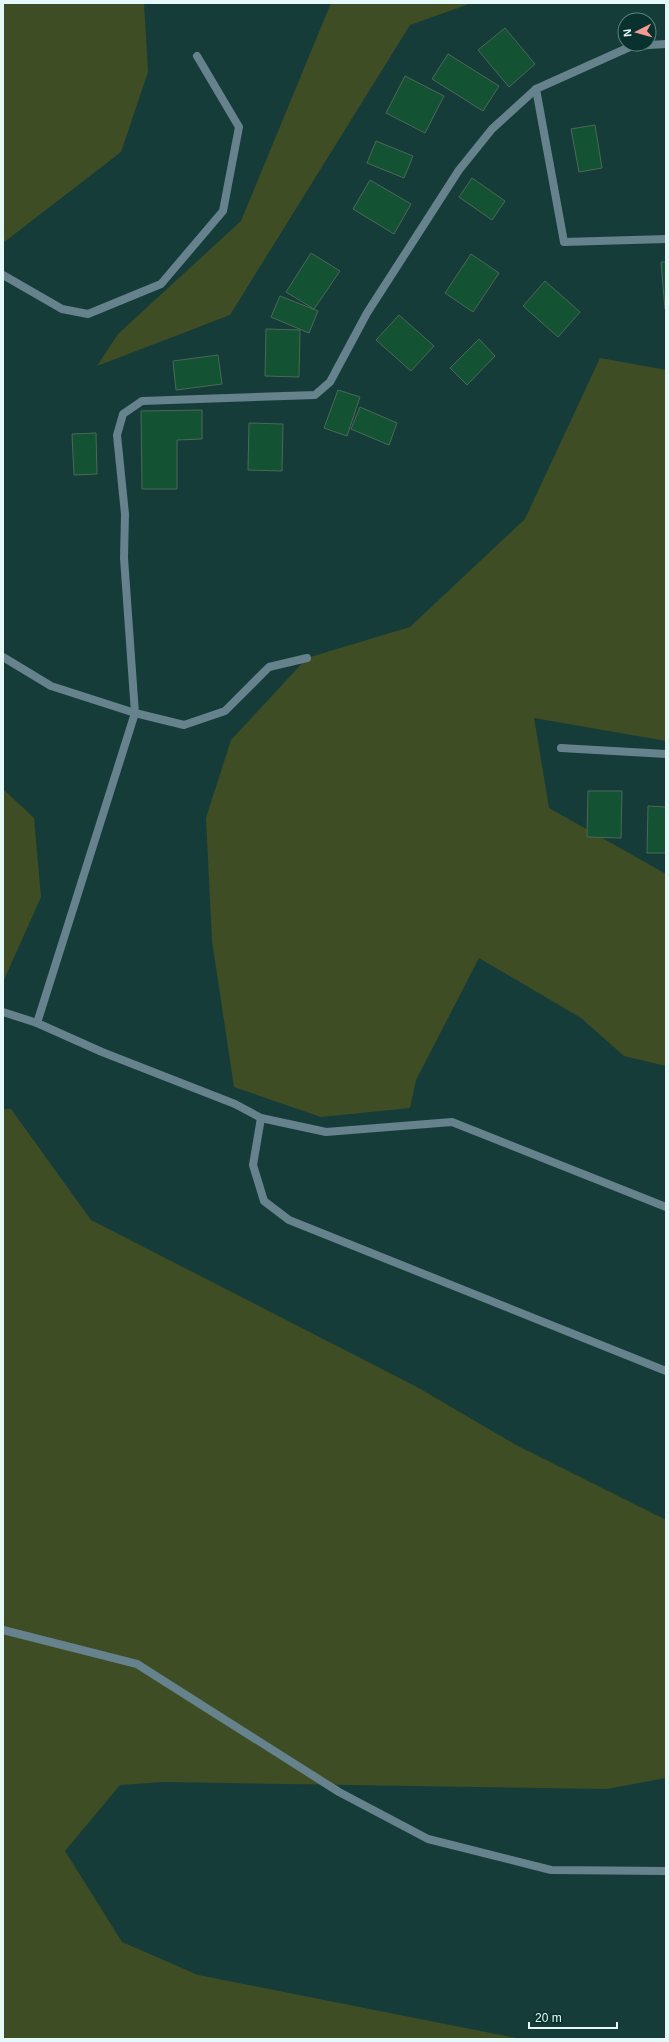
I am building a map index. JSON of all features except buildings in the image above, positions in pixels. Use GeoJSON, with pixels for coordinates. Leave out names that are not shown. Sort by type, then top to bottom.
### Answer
{"type":"FeatureCollection","features":[{"type":"Feature","properties":{"kind":"street"},"geometry":{"type":"LineString","coordinates":[[37,1023],[135,712],[124,558],[125,514],[117,435],[123,414],[142,401],[315,395],[330,382],[367,313],[459,170],[492,129],[536,89],[632,46],[666,44]]}},
{"type":"Feature","properties":{"kind":"street"},"geometry":{"type":"LineString","coordinates":[[3,274],[62,309],[88,314],[161,284],[223,211],[239,127],[197,56]]}},
{"type":"Feature","properties":{"kind":"street"},"geometry":{"type":"LineString","coordinates":[[536,89],[564,242],[666,239]]}},
{"type":"Feature","properties":{"kind":"street"},"geometry":{"type":"LineString","coordinates":[[3,657],[51,686],[135,712],[184,725],[225,711],[269,667],[307,658]]}},
{"type":"Feature","properties":{"kind":"street"},"geometry":{"type":"LineString","coordinates":[[561,748],[666,754]]}},
{"type":"Feature","properties":{"kind":"street"},"geometry":{"type":"LineString","coordinates":[[3,1012],[37,1023],[102,1052],[235,1104],[260,1118],[326,1132],[452,1122],[666,1206]]}},
{"type":"Feature","properties":{"kind":"street"},"geometry":{"type":"LineString","coordinates":[[260,1118],[253,1165],[264,1201],[289,1220],[666,1371]]}},
{"type":"Feature","properties":{"kind":"street"},"geometry":{"type":"LineString","coordinates":[[3,1630],[137,1664],[339,1792],[428,1839],[551,1870],[666,1871]]}},
{"type":"Feature","properties":{"kind":"green space"},"geometry":{"type":"Polygon","coordinates":[[[3,3],[144,3],[148,72],[121,152],[3,243],[3,3]]]}},
{"type":"Feature","properties":{"kind":"green space"},"geometry":{"type":"Polygon","coordinates":[[[331,3],[472,3],[410,25],[230,315],[97,366],[118,334],[241,221],[331,3]]]}},
{"type":"Feature","properties":{"kind":"green space"},"geometry":{"type":"Polygon","coordinates":[[[600,358],[666,370],[666,741],[534,718],[549,808],[666,874],[666,1066],[624,1056],[581,1018],[479,958],[416,1080],[410,1108],[321,1117],[234,1087],[212,941],[206,818],[231,740],[307,658],[410,627],[525,519],[600,358]]]}},
{"type":"Feature","properties":{"kind":"green space"},"geometry":{"type":"Polygon","coordinates":[[[3,789],[34,818],[41,897],[3,982],[3,789]]]}},
{"type":"Feature","properties":{"kind":"green space"},"geometry":{"type":"Polygon","coordinates":[[[3,1109],[11,1109],[91,1220],[417,1387],[516,1445],[666,1520],[666,1778],[607,1789],[164,1782],[120,1785],[65,1851],[122,1942],[198,1975],[521,2039],[3,2039],[3,1109]]]}}]}
